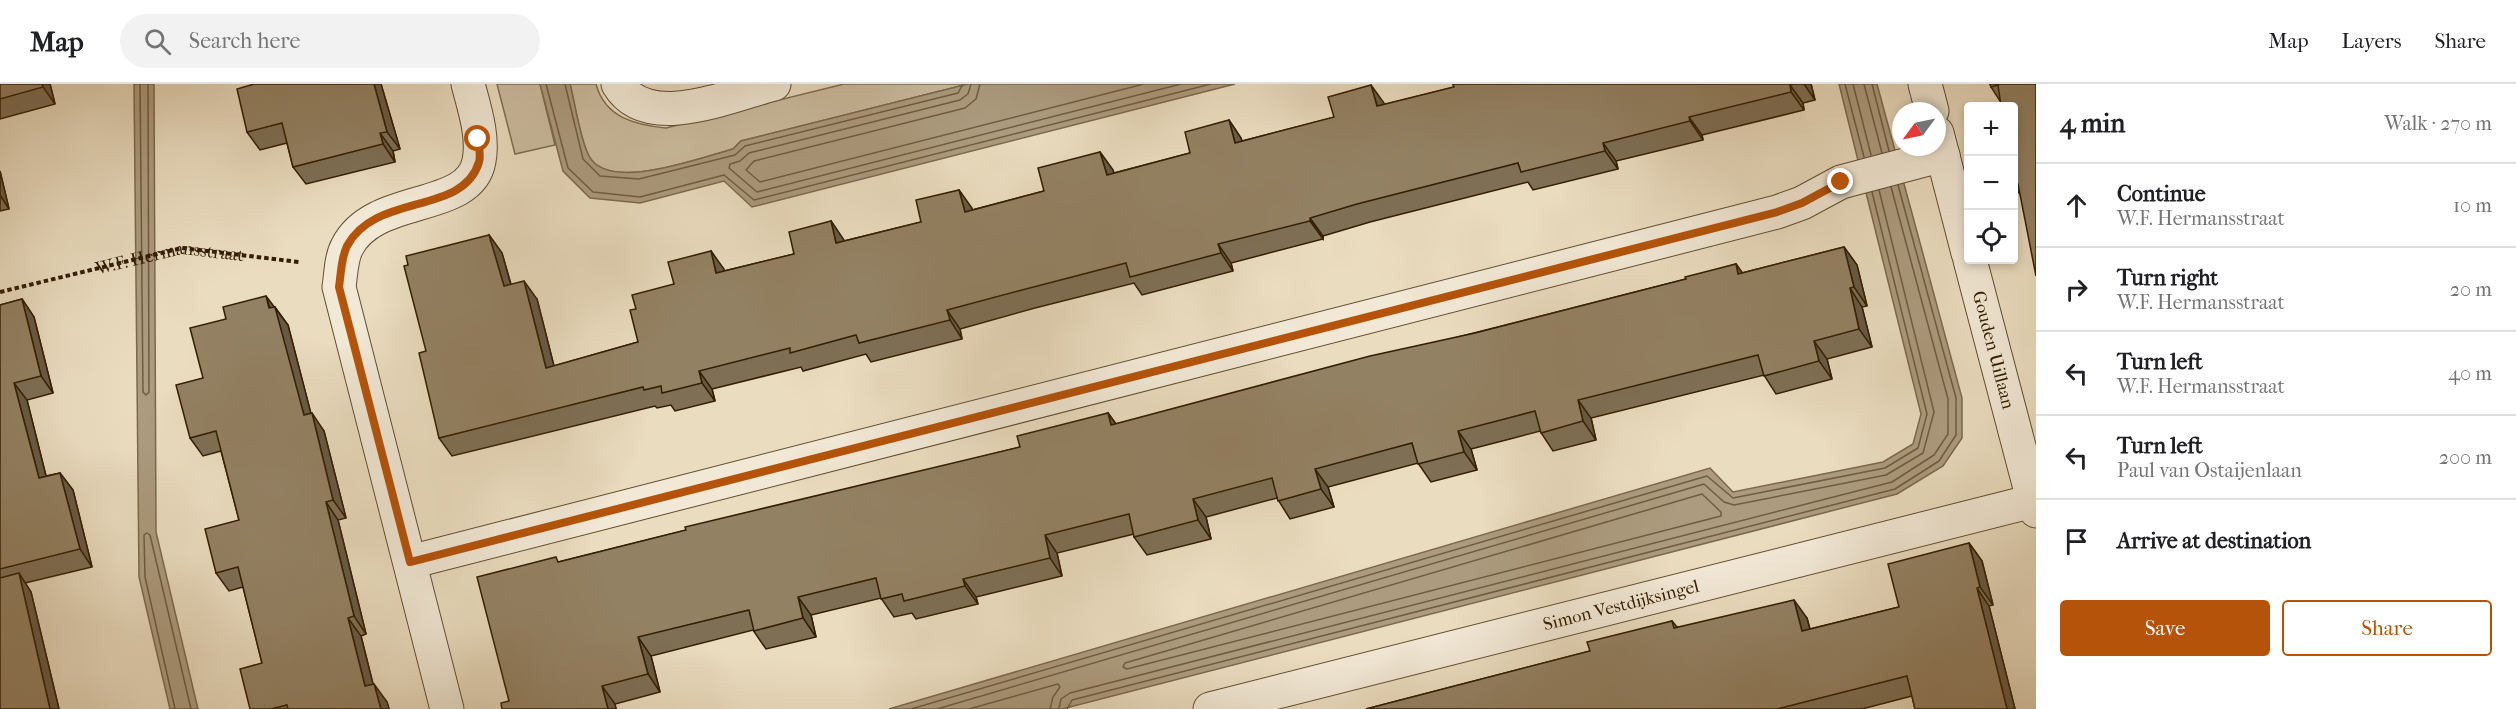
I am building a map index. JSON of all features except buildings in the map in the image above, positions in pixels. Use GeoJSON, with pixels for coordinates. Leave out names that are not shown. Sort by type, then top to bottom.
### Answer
{"type":"FeatureCollection","features":[{"type":"Feature","properties":{"kind":"street"},"geometry":{"type":"LineString","coordinates":[[447,709],[339,287],[346,248],[353,238],[379,215],[437,200],[466,183],[470,177],[479,161],[476,119],[468,84]]}},
{"type":"Feature","properties":{"kind":"street"},"geometry":{"type":"LineString","coordinates":[[618,84],[635,102],[656,109],[679,109],[774,84]]}},
{"type":"Feature","properties":{"kind":"street"},"geometry":{"type":"LineString","coordinates":[[1925,84],[1930,102]]}},
{"type":"Feature","properties":{"kind":"street"},"geometry":{"type":"LineString","coordinates":[[410,562],[1777,212],[1802,203],[1841,182],[1907,164],[1920,156]]}},
{"type":"Feature","properties":{"kind":"street"},"geometry":{"type":"LineString","coordinates":[[1943,156],[1964,237]]}},
{"type":"Feature","properties":{"kind":"street","name":"Gouden Uillaan"},"geometry":{"type":"LineString","coordinates":[[1971,264],[2035,506]]}},
{"type":"Feature","properties":{"kind":"street","name":"Simon Vestdijksingel"},"geometry":{"type":"LineString","coordinates":[[1210,709],[2035,506]]}},
{"type":"Feature","properties":{"kind":"path","name":"W.F. Hermansstraat"},"geometry":{"type":"LineString","coordinates":[[0,292],[182,248],[341,266]]}},
{"type":"Feature","properties":{"kind":"shaded area"},"geometry":{"type":"Polygon","coordinates":[[[497,84],[540,84],[555,145],[515,154],[497,84]]]}},
{"type":"Feature","properties":{"kind":"shaded area"},"geometry":{"type":"Polygon","coordinates":[[[570,84],[596,84],[600,96],[607,105],[623,118],[644,125],[666,128],[844,84],[968,84],[741,141],[733,149],[679,164],[635,172],[615,172],[599,167],[589,156],[580,131],[570,84]]]}},
{"type":"Feature","properties":{"kind":"water"},"geometry":{"type":"Polygon","coordinates":[[[134,84],[154,84],[156,532],[198,709],[170,709],[139,577],[134,84]]]}},
{"type":"Feature","properties":{"kind":"water"},"geometry":{"type":"Polygon","coordinates":[[[540,84],[570,84],[586,149],[599,167],[615,172],[635,172],[679,164],[733,149],[741,141],[968,84],[1235,84],[752,207],[724,181],[640,203],[590,198],[563,171],[540,84]]]}},
{"type":"Feature","properties":{"kind":"water"},"geometry":{"type":"Polygon","coordinates":[[[1839,84],[1877,84],[1892,139],[1892,156],[1896,156],[1962,398],[1962,438],[1943,466],[1897,494],[1062,709],[889,709],[1710,468],[1733,492],[1883,462],[1913,444],[1921,414],[1839,84]]]}},
{"type":"Feature","properties":{"kind":"route"},"geometry":{"type":"LineString","coordinates":[[478,139],[479,161],[466,183],[437,200],[379,215],[353,238],[346,248],[341,266],[339,287],[400,531],[410,562],[1477,291],[1777,212],[1802,203],[1841,182]]}}]}
